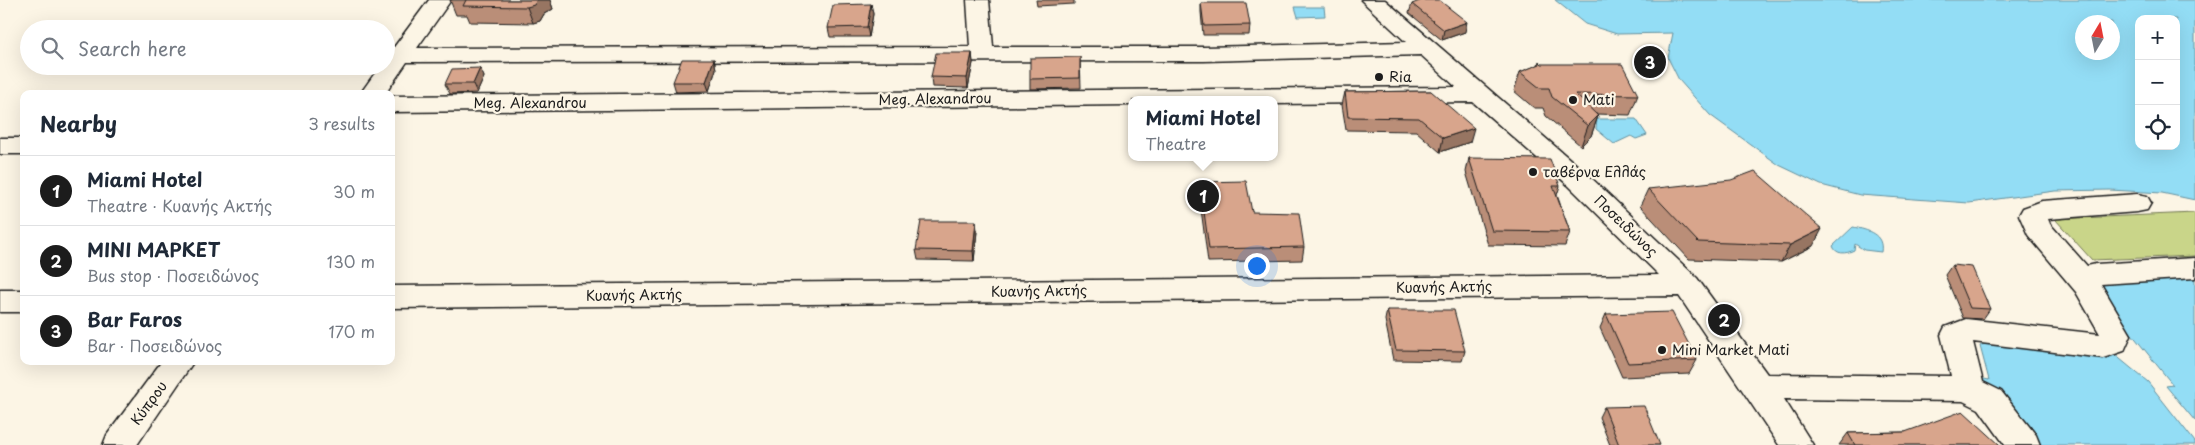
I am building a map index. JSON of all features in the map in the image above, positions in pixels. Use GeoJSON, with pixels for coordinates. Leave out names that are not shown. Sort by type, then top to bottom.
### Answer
{"type":"FeatureCollection","features":[{"type":"Feature","properties":{"kind":"street"},"geometry":{"type":"LineString","coordinates":[[395,62],[440,0]]}},
{"type":"Feature","properties":{"kind":"street"},"geometry":{"type":"LineString","coordinates":[[978,0],[982,54]]}},
{"type":"Feature","properties":{"kind":"street","name":"Ποσειδώνος"},"geometry":{"type":"LineString","coordinates":[[1372,0],[1577,179],[1686,285],[1758,386],[1797,445]]}},
{"type":"Feature","properties":{"kind":"street"},"geometry":{"type":"LineString","coordinates":[[400,55],[1204,54],[1426,48]]}},
{"type":"Feature","properties":{"kind":"street"},"geometry":{"type":"LineString","coordinates":[[375,90],[386,75]]}},
{"type":"Feature","properties":{"kind":"street","name":"Meg. Alexandrou"},"geometry":{"type":"LineString","coordinates":[[1261,96],[1479,94]]}},
{"type":"Feature","properties":{"kind":"street","name":"Meg. Alexandrou"},"geometry":{"type":"LineString","coordinates":[[395,104],[1128,97]]}},
{"type":"Feature","properties":{"kind":"street"},"geometry":{"type":"LineString","coordinates":[[0,146],[20,146]]}},
{"type":"Feature","properties":{"kind":"street"},"geometry":{"type":"LineString","coordinates":[[1967,389],[1967,377],[1956,335],[1966,330],[2103,346],[2113,343],[2116,335],[2086,285],[2038,228],[2033,215],[2042,210],[2138,203]]}},
{"type":"Feature","properties":{"kind":"street"},"geometry":{"type":"LineString","coordinates":[[2086,285],[2087,278],[2096,274],[2195,268]]}},
{"type":"Feature","properties":{"kind":"street","name":"Κυανής Ακτής"},"geometry":{"type":"LineString","coordinates":[[395,297],[1686,285]]}},
{"type":"Feature","properties":{"kind":"street"},"geometry":{"type":"LineString","coordinates":[[0,301],[20,301]]}},
{"type":"Feature","properties":{"kind":"street","name":"Κύπρου"},"geometry":{"type":"LineString","coordinates":[[119,445],[177,365]]}},
{"type":"Feature","properties":{"kind":"street"},"geometry":{"type":"LineString","coordinates":[[1758,386],[1967,389],[1990,400],[2024,445]]}},
{"type":"Feature","properties":{"kind":"green space"},"geometry":{"type":"Polygon","coordinates":[[[2195,213],[2195,256],[2092,260],[2055,219],[2195,213]]]}},
{"type":"Feature","properties":{"kind":"water"},"geometry":{"type":"Polygon","coordinates":[[[1555,0],[2195,0],[2195,200],[2162,193],[2110,190],[2055,191],[1969,203],[1860,195],[1821,185],[1779,165],[1710,115],[1679,80],[1668,58],[1673,33],[1617,34],[1585,24],[1555,0]]]}},
{"type":"Feature","properties":{"kind":"water"},"geometry":{"type":"Polygon","coordinates":[[[1295,7],[1324,7],[1325,16],[1298,17],[1295,7]]]}},
{"type":"Feature","properties":{"kind":"water"},"geometry":{"type":"Polygon","coordinates":[[[1597,119],[1636,119],[1647,135],[1636,139],[1631,136],[1614,144],[1596,129],[1597,119]]]}},
{"type":"Feature","properties":{"kind":"water"},"geometry":{"type":"Polygon","coordinates":[[[1853,227],[1874,234],[1880,241],[1881,252],[1864,250],[1855,244],[1854,250],[1845,253],[1836,251],[1833,246],[1853,227]]]}},
{"type":"Feature","properties":{"kind":"water"},"geometry":{"type":"Polygon","coordinates":[[[2195,277],[2195,421],[2166,386],[2173,385],[2098,292],[2104,283],[2195,277]]]}},
{"type":"Feature","properties":{"kind":"water"},"geometry":{"type":"Polygon","coordinates":[[[1988,342],[2114,354],[2148,382],[2195,442],[2195,445],[2031,445],[1981,386],[1979,378],[1989,380],[1980,346],[1988,342]]]}},
{"type":"Feature","properties":{"kind":"building"},"geometry":{"type":"Polygon","coordinates":[[[466,0],[537,0],[534,5],[527,7],[463,6],[466,0]]]}},
{"type":"Feature","properties":{"kind":"building"},"geometry":{"type":"Polygon","coordinates":[[[1422,0],[1439,0],[1467,22],[1444,30],[1412,4],[1422,0]]]}},
{"type":"Feature","properties":{"kind":"building"},"geometry":{"type":"Polygon","coordinates":[[[1201,3],[1246,3],[1250,25],[1204,26],[1201,3]]]}},
{"type":"Feature","properties":{"kind":"building"},"geometry":{"type":"Polygon","coordinates":[[[871,4],[867,27],[828,28],[833,5],[871,4]]]}},
{"type":"Feature","properties":{"kind":"building"},"geometry":{"type":"Polygon","coordinates":[[[936,53],[972,53],[967,78],[931,77],[936,53]]]}},
{"type":"Feature","properties":{"kind":"building"},"geometry":{"type":"Polygon","coordinates":[[[1080,57],[1080,78],[1030,79],[1030,58],[1080,57]]]}},
{"type":"Feature","properties":{"kind":"building"},"geometry":{"type":"Polygon","coordinates":[[[682,59],[714,59],[706,82],[673,82],[682,59]]]}},
{"type":"Feature","properties":{"kind":"building"},"geometry":{"type":"Polygon","coordinates":[[[1539,61],[1542,64],[1622,64],[1638,95],[1575,94],[1598,116],[1588,126],[1552,97],[1549,88],[1540,88],[1520,72],[1540,64],[1539,61]]]}},
{"type":"Feature","properties":{"kind":"building"},"geometry":{"type":"Polygon","coordinates":[[[480,68],[473,84],[445,84],[452,69],[480,68]]]}},
{"type":"Feature","properties":{"kind":"building"},"geometry":{"type":"Polygon","coordinates":[[[1431,91],[1474,128],[1443,138],[1419,118],[1348,117],[1345,92],[1431,91]]]}},
{"type":"Feature","properties":{"kind":"building"},"geometry":{"type":"Polygon","coordinates":[[[1469,158],[1550,159],[1560,186],[1553,186],[1570,232],[1492,231],[1469,158]]]}},
{"type":"Feature","properties":{"kind":"building"},"geometry":{"type":"Polygon","coordinates":[[[1755,171],[1822,229],[1790,245],[1698,242],[1648,189],[1731,180],[1755,171]]]}},
{"type":"Feature","properties":{"kind":"building"},"geometry":{"type":"Polygon","coordinates":[[[1246,181],[1252,212],[1299,213],[1304,247],[1209,249],[1200,182],[1246,181]]]}},
{"type":"Feature","properties":{"kind":"building"},"geometry":{"type":"Polygon","coordinates":[[[921,221],[976,221],[973,251],[916,250],[921,221]]]}},
{"type":"Feature","properties":{"kind":"building"},"geometry":{"type":"Polygon","coordinates":[[[1952,265],[1972,267],[1990,309],[1970,308],[1952,265]]]}},
{"type":"Feature","properties":{"kind":"building"},"geometry":{"type":"Polygon","coordinates":[[[1387,310],[1454,310],[1465,351],[1396,350],[1387,310]]]}},
{"type":"Feature","properties":{"kind":"building"},"geometry":{"type":"Polygon","coordinates":[[[1672,312],[1697,360],[1628,363],[1606,314],[1672,312]]]}},
{"type":"Feature","properties":{"kind":"building"},"geometry":{"type":"Polygon","coordinates":[[[1644,406],[1660,445],[1619,445],[1604,407],[1644,406]]]}},
{"type":"Feature","properties":{"kind":"building"},"geometry":{"type":"Polygon","coordinates":[[[1963,411],[2000,445],[1855,445],[1848,433],[1905,432],[1963,411]]]}},
{"type":"Feature","properties":{"kind":"place","name":"Bar Faros"},"geometry":{"type":"Point","coordinates":[1650,62]}},
{"type":"Feature","properties":{"kind":"place","name":"Ria"},"geometry":{"type":"Point","coordinates":[1379,77]}},
{"type":"Feature","properties":{"kind":"place","name":"Mati"},"geometry":{"type":"Point","coordinates":[1573,100]}},
{"type":"Feature","properties":{"kind":"place","name":"ταβέρνα Ελλάς"},"geometry":{"type":"Point","coordinates":[1533,172]}},
{"type":"Feature","properties":{"kind":"place","name":"Miami Hotel"},"geometry":{"type":"Point","coordinates":[1203,196]}},
{"type":"Feature","properties":{"kind":"place","name":"ΜΙΝΙ ΜΑΡΚΕΤ"},"geometry":{"type":"Point","coordinates":[1724,320]}},
{"type":"Feature","properties":{"kind":"place","name":"Mini Market Mati"},"geometry":{"type":"Point","coordinates":[1662,350]}}]}
